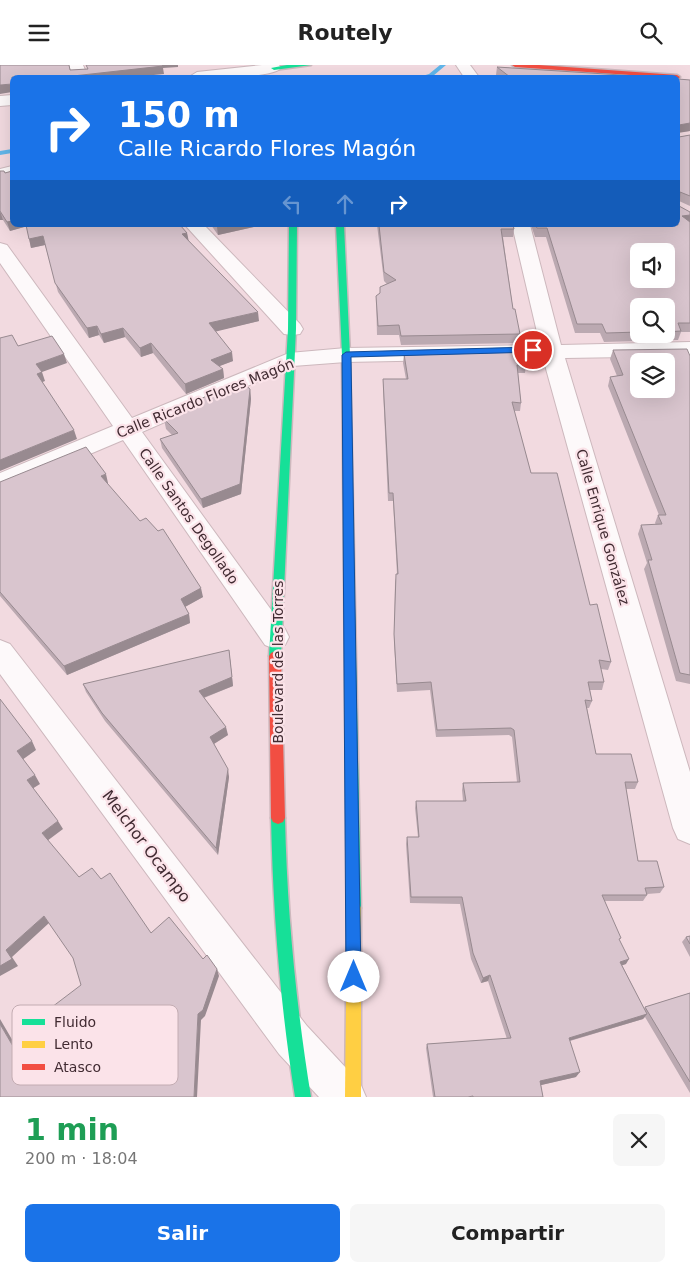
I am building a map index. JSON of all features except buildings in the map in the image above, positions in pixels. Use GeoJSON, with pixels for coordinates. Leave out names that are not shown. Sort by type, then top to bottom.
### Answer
{"type":"FeatureCollection","features":[{"type":"Feature","properties":{"kind":"street"},"geometry":{"type":"LineString","coordinates":[[219,75],[309,65]]}},
{"type":"Feature","properties":{"kind":"street"},"geometry":{"type":"LineString","coordinates":[[514,65],[650,75]]}},
{"type":"Feature","properties":{"kind":"street"},"geometry":{"type":"LineString","coordinates":[[196,227],[292,329]]}},
{"type":"Feature","properties":{"kind":"street","name":"Boulevard de las Torres"},"geometry":{"type":"LineString","coordinates":[[293,227],[292,329],[275,637],[279,893],[293,1040],[303,1097]]}},
{"type":"Feature","properties":{"kind":"street"},"geometry":{"type":"LineString","coordinates":[[340,227],[346,355],[354,917],[353,1097]]}},
{"type":"Feature","properties":{"kind":"street","name":"Calle Enrique González"},"geometry":{"type":"LineString","coordinates":[[521,227],[552,350],[690,827]]}},
{"type":"Feature","properties":{"kind":"street","name":"Calle Santos Degollado"},"geometry":{"type":"LineString","coordinates":[[0,249],[275,637]]}},
{"type":"Feature","properties":{"kind":"street","name":"Calle Ricardo Flores Magón"},"geometry":{"type":"LineString","coordinates":[[0,483],[289,360],[346,355],[690,349]]}},
{"type":"Feature","properties":{"kind":"street","name":"Melchor Ocampo"},"geometry":{"type":"LineString","coordinates":[[0,652],[293,1040],[346,1097]]}},
{"type":"Feature","properties":{"kind":"waterway"},"geometry":{"type":"LineString","coordinates":[[431,75],[443,65]]}},
{"type":"Feature","properties":{"kind":"waterway"},"geometry":{"type":"LineString","coordinates":[[0,153],[10,151]]}},
{"type":"Feature","properties":{"kind":"traffic: fast"},"geometry":{"type":"LineString","coordinates":[[274,68],[308,65]]}},
{"type":"Feature","properties":{"kind":"traffic: fast"},"geometry":{"type":"LineString","coordinates":[[275,656],[292,329],[293,227]]}},
{"type":"Feature","properties":{"kind":"traffic: fast"},"geometry":{"type":"LineString","coordinates":[[340,227],[346,355],[354,908]]}},
{"type":"Feature","properties":{"kind":"traffic: fast"},"geometry":{"type":"LineString","coordinates":[[278,818],[285,958],[292,1028],[303,1097]]}},
{"type":"Feature","properties":{"kind":"traffic: slow"},"geometry":{"type":"LineString","coordinates":[[353,1097],[354,908]]}},
{"type":"Feature","properties":{"kind":"traffic: jam"},"geometry":{"type":"LineString","coordinates":[[515,65],[650,75]]}},
{"type":"Feature","properties":{"kind":"traffic: jam"},"geometry":{"type":"LineString","coordinates":[[275,656],[278,818]]}},
{"type":"Feature","properties":{"kind":"route"},"geometry":{"type":"LineString","coordinates":[[354,977],[346,355],[533,350]]}}]}
